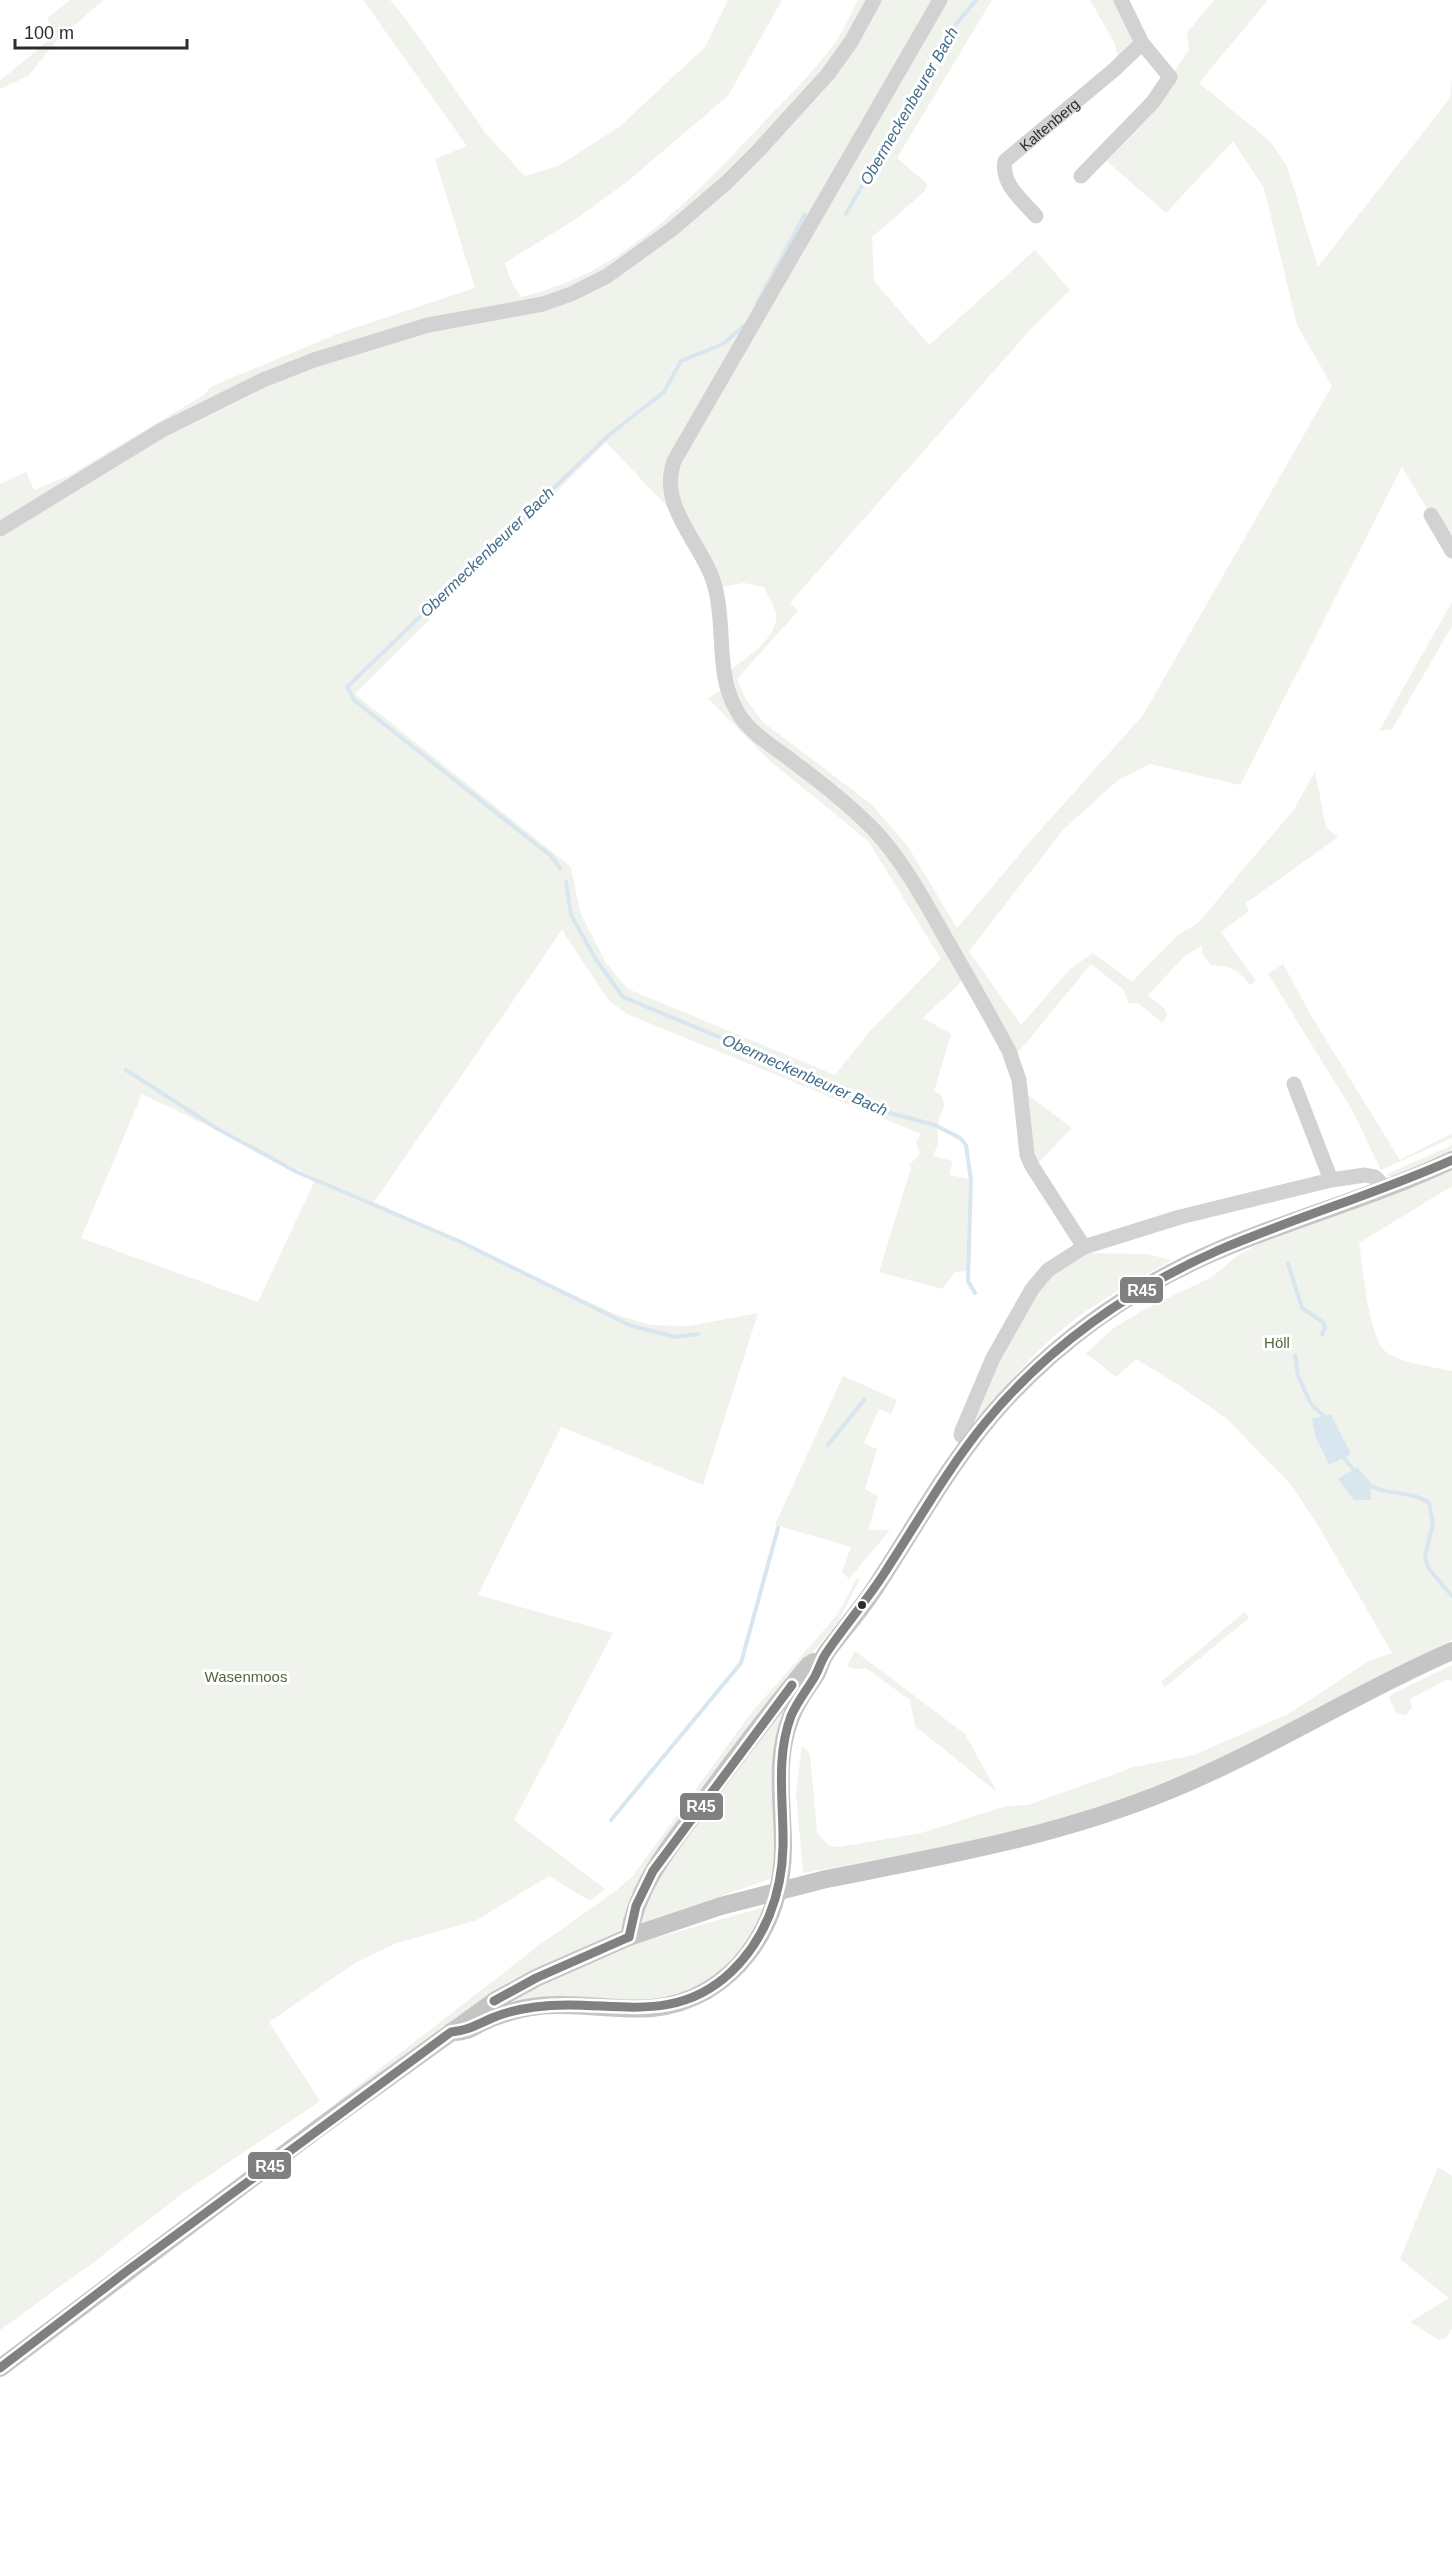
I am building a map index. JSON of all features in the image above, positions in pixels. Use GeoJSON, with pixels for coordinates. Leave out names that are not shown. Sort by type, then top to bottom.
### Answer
{"type":"FeatureCollection","features":[{"type":"Feature","properties":{"kind":"main road"},"geometry":{"type":"LineString","coordinates":[[451,2032],[464,2033],[495,2017],[544,2005],[628,2008],[665,2006],[706,1991],[740,1964],[767,1924],[779,1893],[783,1871],[780,1779],[784,1740],[801,1695],[818,1671],[823,1657],[865,1603],[938,1487],[969,1443],[1004,1401],[1070,1339],[1134,1293],[1221,1249],[1382,1190],[1452,1160]]}},
{"type":"Feature","properties":{"kind":"main road"},"geometry":{"type":"LineString","coordinates":[[0,2368],[117,2277],[451,2032],[496,2000],[536,1978],[629,1936],[721,1906],[826,1879],[1035,1836],[1133,1804],[1236,1760],[1449,1653]]}},
{"type":"Feature","properties":{"kind":"main road"},"geometry":{"type":"LineString","coordinates":[[629,1936],[636,1906],[653,1871],[775,1706],[808,1665],[823,1657]]}},
{"type":"Feature","properties":{"kind":"street"},"geometry":{"type":"LineString","coordinates":[[0,528],[162,430],[263,380],[314,360],[428,325],[543,304],[571,294],[607,276],[671,230],[726,183],[759,150],[828,74],[851,42],[874,0]]}},
{"type":"Feature","properties":{"kind":"street"},"geometry":{"type":"LineString","coordinates":[[940,0],[674,461],[670,485],[675,508],[697,544],[715,587],[724,672],[736,710],[755,733],[833,793],[887,845],[915,884],[1015,1066],[1021,1092],[1026,1145],[1032,1166],[1084,1247]]}},
{"type":"Feature","properties":{"kind":"street"},"geometry":{"type":"LineString","coordinates":[[1081,176],[1153,102],[1170,77],[1142,43],[1121,0]]}},
{"type":"Feature","properties":{"kind":"street","name":"Kaltenberg"},"geometry":{"type":"LineString","coordinates":[[1036,216],[1005,179],[1003,171],[1005,161],[1115,69],[1142,43]]}},
{"type":"Feature","properties":{"kind":"street"},"geometry":{"type":"LineString","coordinates":[[1431,515],[1452,551]]}},
{"type":"Feature","properties":{"kind":"street"},"geometry":{"type":"LineString","coordinates":[[1294,1084],[1331,1180]]}},
{"type":"Feature","properties":{"kind":"street"},"geometry":{"type":"LineString","coordinates":[[969,1443],[961,1435],[962,1431],[978,1388],[1015,1316],[1032,1289],[1048,1270],[1084,1247],[1180,1217],[1331,1180],[1365,1175],[1375,1177],[1382,1190]]}},
{"type":"Feature","properties":{"kind":"green space"},"geometry":{"type":"Polygon","coordinates":[[[70,0],[104,0],[58,39],[28,76],[0,89],[0,81],[55,35],[47,18],[70,0]]]}},
{"type":"Feature","properties":{"kind":"green space"},"geometry":{"type":"Polygon","coordinates":[[[363,0],[390,0],[409,23],[486,134],[525,176],[558,166],[619,127],[705,47],[728,0],[782,0],[728,96],[623,185],[576,219],[505,263],[510,279],[521,297],[566,282],[599,267],[630,247],[690,198],[826,55],[838,39],[858,0],[870,0],[829,65],[746,158],[620,263],[566,292],[316,357],[30,505],[19,508],[0,524],[0,484],[26,472],[34,490],[70,475],[205,394],[210,387],[337,334],[475,288],[435,159],[467,146],[363,0]]]}},
{"type":"Feature","properties":{"kind":"green space","name":"Wasenmoos"},"geometry":{"type":"Polygon","coordinates":[[[878,0],[936,0],[664,468],[665,498],[671,511],[606,442],[355,694],[571,867],[580,912],[606,963],[628,989],[835,1075],[869,1032],[941,959],[868,841],[770,761],[708,698],[722,689],[733,717],[859,822],[903,874],[963,980],[923,1018],[951,1034],[934,1091],[942,1096],[944,1105],[938,1124],[938,1139],[933,1156],[953,1161],[949,1175],[970,1179],[967,1271],[955,1272],[942,1289],[879,1272],[911,1168],[909,1165],[920,1154],[916,1142],[921,1134],[627,1014],[609,1001],[562,930],[374,1202],[615,1314],[650,1325],[689,1326],[758,1313],[703,1485],[561,1427],[478,1595],[613,1633],[514,1820],[605,1889],[590,1901],[549,1876],[477,1920],[397,1943],[357,1962],[269,2022],[320,2101],[179,2196],[94,2262],[0,2330],[0,537],[143,447],[284,376],[382,342],[549,307],[739,176],[878,0]],[[142,1094],[81,1238],[258,1302],[316,1178],[142,1094]]]}},
{"type":"Feature","properties":{"kind":"green space"},"geometry":{"type":"Polygon","coordinates":[[[944,0],[992,0],[897,158],[927,183],[925,191],[872,237],[874,281],[929,345],[1035,250],[1070,290],[1030,330],[790,603],[798,611],[737,679],[746,699],[763,722],[871,804],[907,845],[957,928],[1143,715],[1332,386],[1297,325],[1264,188],[1233,141],[1166,213],[1102,157],[1153,102],[1189,50],[1187,33],[1214,0],[1268,0],[1199,83],[1270,141],[1287,166],[1318,267],[1450,98],[1452,79],[1452,551],[1402,467],[1240,785],[1150,764],[1118,780],[1063,830],[969,951],[1021,1025],[1071,968],[1093,953],[1132,982],[1178,935],[1198,923],[1295,808],[1315,771],[1326,827],[1338,837],[1246,903],[1249,911],[1221,932],[1256,981],[1250,985],[1234,970],[1211,965],[1202,953],[1202,945],[1185,956],[1148,995],[1165,1009],[1167,1016],[1162,1023],[1138,1003],[1128,1003],[1124,990],[1091,964],[1016,1055],[908,865],[760,731],[738,702],[729,671],[752,654],[767,639],[776,622],[776,613],[764,587],[744,583],[721,587],[685,519],[674,486],[678,462],[944,0]]]}},
{"type":"Feature","properties":{"kind":"green space"},"geometry":{"type":"Polygon","coordinates":[[[1090,0],[1118,0],[1140,45],[1118,60],[1115,44],[1090,0]]]}},
{"type":"Feature","properties":{"kind":"green space"},"geometry":{"type":"Polygon","coordinates":[[[1452,602],[1452,626],[1392,729],[1379,731],[1452,602]]]}},
{"type":"Feature","properties":{"kind":"green space"},"geometry":{"type":"Polygon","coordinates":[[[1283,964],[1312,1017],[1400,1160],[1452,1133],[1452,1138],[1381,1170],[1352,1110],[1268,974],[1283,964]]]}},
{"type":"Feature","properties":{"kind":"green space"},"geometry":{"type":"Polygon","coordinates":[[[1028,1095],[1072,1128],[1036,1165],[1028,1134],[1028,1095]]]}},
{"type":"Feature","properties":{"kind":"green space"},"geometry":{"type":"Polygon","coordinates":[[[1452,1145],[1452,1152],[1394,1177],[1385,1175],[1452,1145]]]}},
{"type":"Feature","properties":{"kind":"green space","name":"Höll"},"geometry":{"type":"Polygon","coordinates":[[[1452,1169],[1452,1186],[1359,1243],[1370,1316],[1379,1343],[1385,1351],[1399,1359],[1452,1371],[1452,1640],[1269,1736],[1127,1798],[1010,1833],[803,1873],[796,1793],[802,1746],[810,1754],[817,1832],[829,1846],[840,1847],[921,1833],[1006,1806],[1028,1805],[1134,1767],[1194,1755],[1288,1714],[1369,1661],[1392,1653],[1320,1529],[1292,1486],[1228,1420],[1179,1385],[1136,1359],[1116,1377],[1086,1353],[1114,1328],[1143,1310],[1212,1277],[1237,1256],[1277,1233],[1452,1169]]]}},
{"type":"Feature","properties":{"kind":"green space"},"geometry":{"type":"Polygon","coordinates":[[[1086,1253],[1147,1254],[1172,1260],[1107,1297],[1070,1323],[1031,1359],[971,1425],[979,1400],[1034,1297],[1050,1277],[1086,1253]]]}},
{"type":"Feature","properties":{"kind":"green space"},"geometry":{"type":"Polygon","coordinates":[[[843,1376],[897,1400],[891,1414],[879,1409],[864,1443],[877,1449],[865,1489],[878,1496],[868,1530],[890,1530],[849,1579],[842,1572],[851,1547],[775,1525],[843,1376]]]}},
{"type":"Feature","properties":{"kind":"green space"},"geometry":{"type":"Polygon","coordinates":[[[861,1577],[838,1622],[755,1722],[619,1931],[323,2113],[538,1946],[632,1877],[751,1713],[837,1615],[856,1580],[861,1577]]]}},
{"type":"Feature","properties":{"kind":"green space"},"geometry":{"type":"Polygon","coordinates":[[[1245,1612],[1249,1618],[1165,1687],[1161,1682],[1245,1612]]]}},
{"type":"Feature","properties":{"kind":"green space"},"geometry":{"type":"Polygon","coordinates":[[[855,1651],[965,1734],[997,1792],[915,1726],[910,1700],[866,1668],[856,1669],[847,1666],[855,1651]]]}},
{"type":"Feature","properties":{"kind":"green space"},"geometry":{"type":"Polygon","coordinates":[[[1452,1665],[1452,1682],[1448,1679],[1410,1699],[1412,1707],[1406,1715],[1397,1714],[1389,1698],[1392,1694],[1452,1665]]]}},
{"type":"Feature","properties":{"kind":"green space"},"geometry":{"type":"Polygon","coordinates":[[[784,1703],[788,1707],[775,1877],[636,1926],[650,1883],[784,1703]]]}},
{"type":"Feature","properties":{"kind":"green space"},"geometry":{"type":"Polygon","coordinates":[[[768,1906],[760,1927],[713,1979],[658,2002],[500,2006],[544,1983],[641,1942],[768,1906]]]}},
{"type":"Feature","properties":{"kind":"green space"},"geometry":{"type":"Polygon","coordinates":[[[1438,2167],[1452,2176],[1452,2328],[1446,2338],[1439,2340],[1410,2322],[1449,2298],[1400,2259],[1438,2167]]]}},
{"type":"Feature","properties":{"kind":"shaded area"},"geometry":{"type":"Polygon","coordinates":[[[1331,1415],[1351,1454],[1329,1465],[1315,1435],[1312,1419],[1331,1415]]]}},
{"type":"Feature","properties":{"kind":"shaded area"},"geometry":{"type":"Polygon","coordinates":[[[1357,1467],[1370,1482],[1371,1500],[1354,1500],[1338,1479],[1357,1467]]]}},
{"type":"Feature","properties":{"kind":"waterway","name":"Obermeckenbeurer Bach"},"geometry":{"type":"LineString","coordinates":[[846,214],[948,34],[976,0]]}},
{"type":"Feature","properties":{"kind":"waterway","name":"Obermeckenbeurer Bach"},"geometry":{"type":"LineString","coordinates":[[757,303],[805,214]]}},
{"type":"Feature","properties":{"kind":"waterway","name":"Obermeckenbeurer Bach"},"geometry":{"type":"LineString","coordinates":[[560,868],[551,856],[355,701],[347,687],[609,435],[664,392],[681,361],[723,344],[745,325]]}},
{"type":"Feature","properties":{"kind":"waterway","name":"Obermeckenbeurer Bach"},"geometry":{"type":"LineString","coordinates":[[566,882],[571,915],[595,958],[623,997],[820,1079],[875,1109],[935,1125],[960,1138],[966,1145],[971,1180],[968,1281],[975,1293]]}},
{"type":"Feature","properties":{"kind":"waterway"},"geometry":{"type":"LineString","coordinates":[[126,1070],[216,1128],[297,1172],[461,1242],[629,1325],[675,1337],[698,1334]]}},
{"type":"Feature","properties":{"kind":"waterway","name":"Obermeckenbeurer Bach"},"geometry":{"type":"LineString","coordinates":[[1288,1264],[1302,1308],[1323,1322],[1325,1328],[1322,1334]]}},
{"type":"Feature","properties":{"kind":"waterway","name":"Obermeckenbeurer Bach"},"geometry":{"type":"LineString","coordinates":[[1295,1355],[1298,1376],[1311,1404],[1327,1419]]}},
{"type":"Feature","properties":{"kind":"waterway"},"geometry":{"type":"LineString","coordinates":[[828,1445],[864,1400]]}},
{"type":"Feature","properties":{"kind":"waterway","name":"Obermeckenbeurer Bach"},"geometry":{"type":"LineString","coordinates":[[1342,1456],[1355,1471]]}},
{"type":"Feature","properties":{"kind":"waterway","name":"Obermeckenbeurer Bach"},"geometry":{"type":"LineString","coordinates":[[1367,1483],[1380,1490],[1413,1496],[1429,1503],[1433,1523],[1425,1557],[1429,1569],[1452,1596]]}},
{"type":"Feature","properties":{"kind":"waterway"},"geometry":{"type":"LineString","coordinates":[[611,1820],[741,1663],[778,1528]]}},
{"type":"Feature","properties":{"kind":"transit line","name":"R45"},"geometry":{"type":"LineString","coordinates":[[0,2368],[127,2271],[451,2032],[467,2029],[508,2012],[535,2007],[561,2005],[637,2007],[685,2000],[708,1989],[731,1972],[753,1946],[775,1899],[783,1847],[781,1781],[783,1748],[793,1711],[816,1675],[825,1655],[880,1580],[934,1494],[985,1423],[1009,1395],[1035,1369],[1092,1323],[1122,1302],[1186,1266],[1248,1238],[1452,1160]]}},
{"type":"Feature","properties":{"kind":"transit line","name":"R45"},"geometry":{"type":"LineString","coordinates":[[629,1937],[636,1906],[653,1871],[792,1685]]}},
{"type":"Feature","properties":{"kind":"transit line","name":"R45"},"geometry":{"type":"LineString","coordinates":[[494,2001],[536,1978],[629,1937]]}}]}
